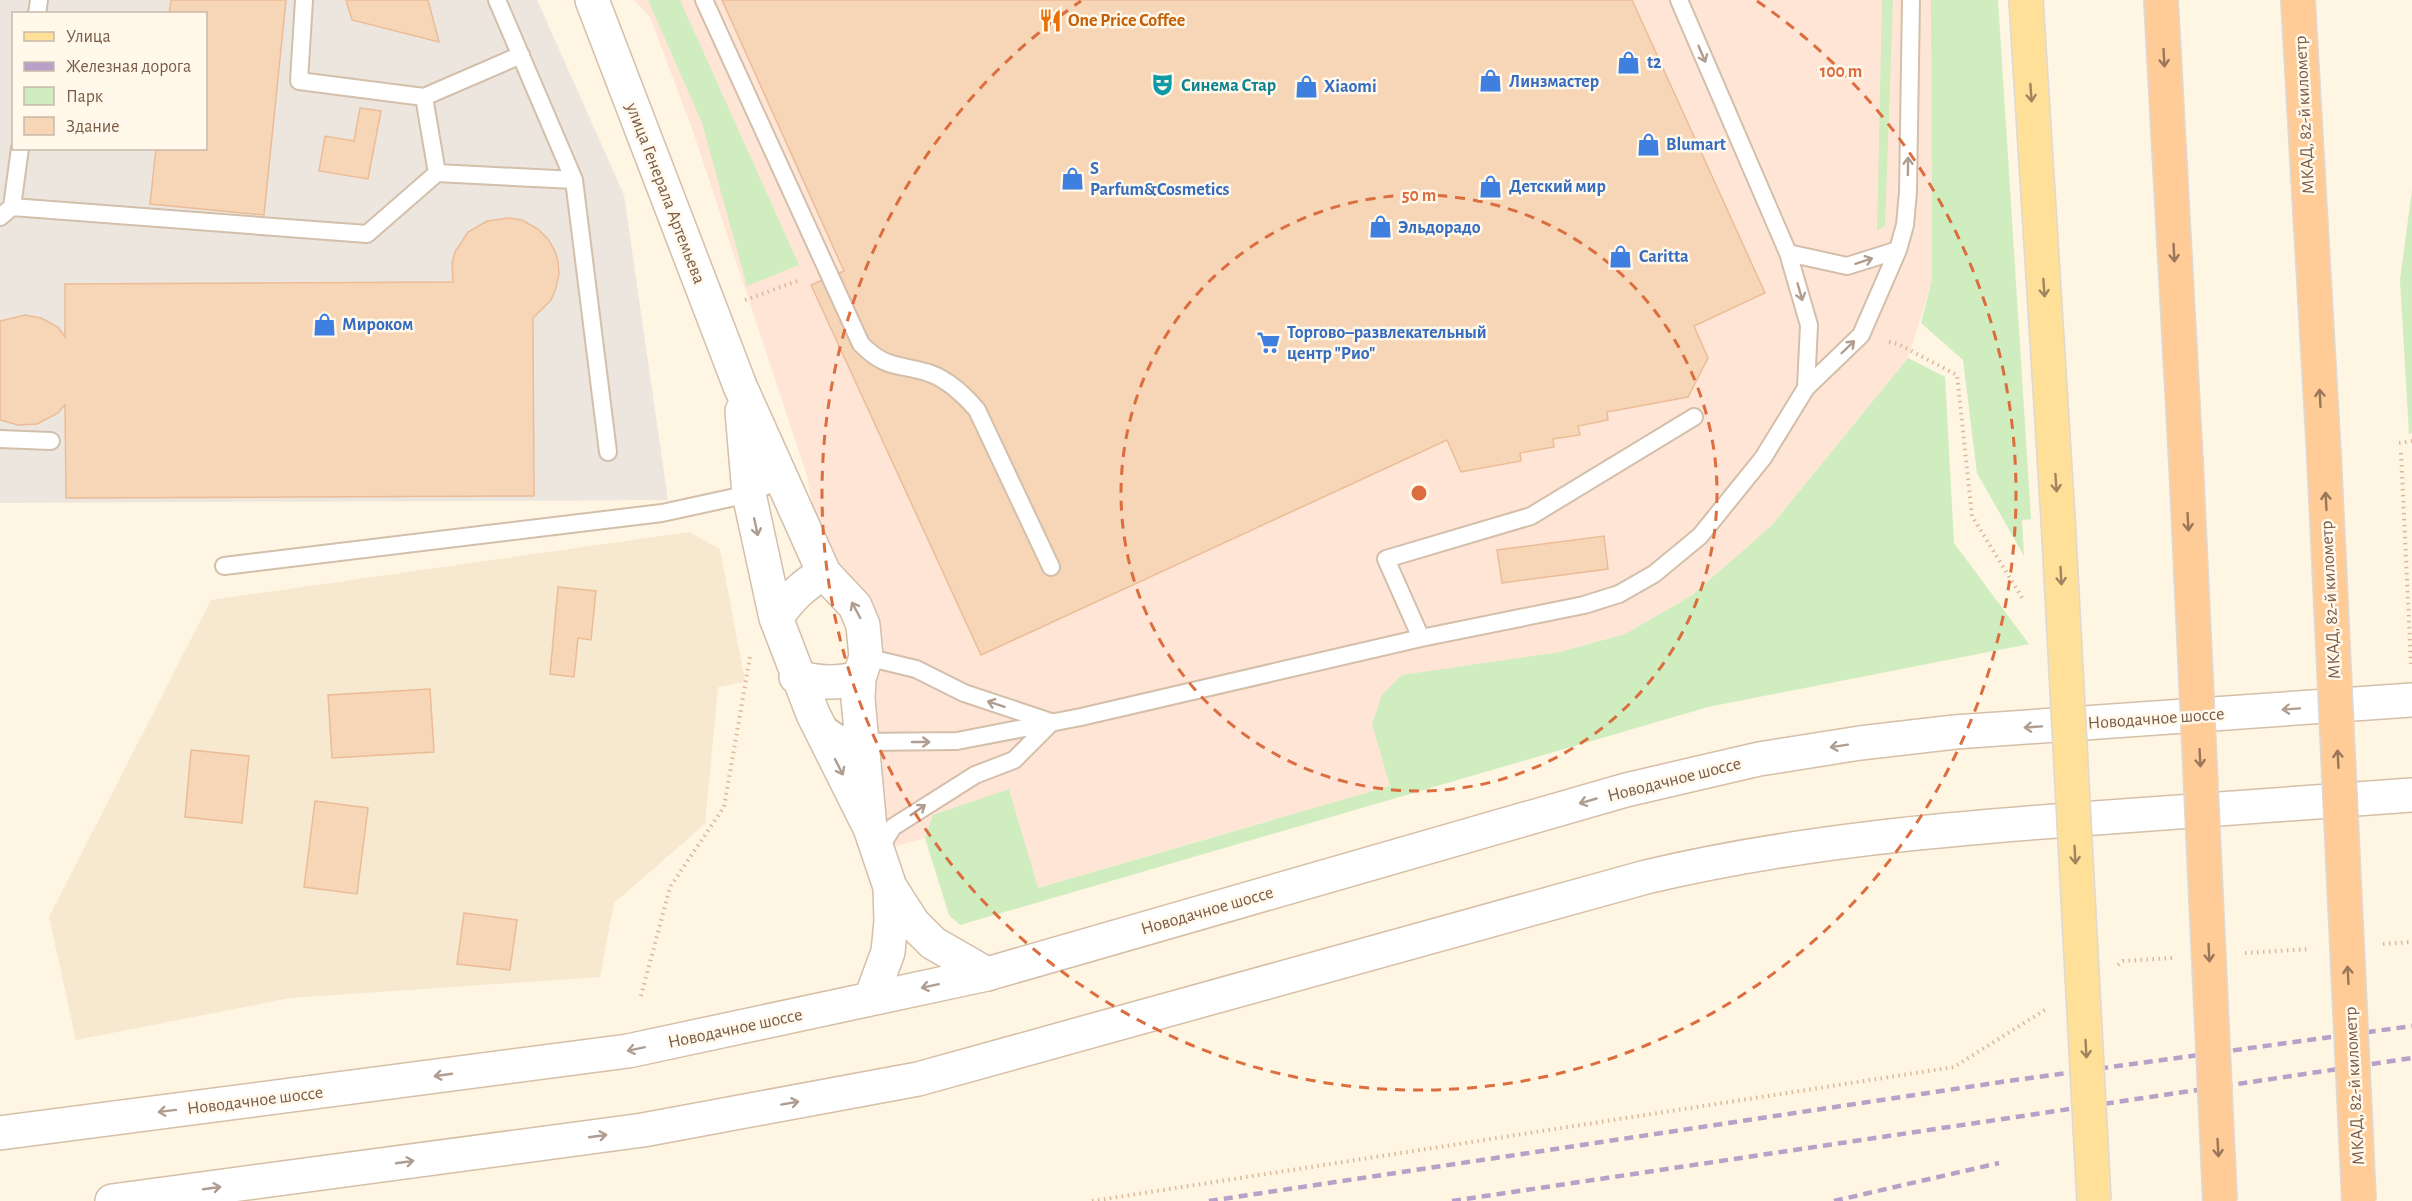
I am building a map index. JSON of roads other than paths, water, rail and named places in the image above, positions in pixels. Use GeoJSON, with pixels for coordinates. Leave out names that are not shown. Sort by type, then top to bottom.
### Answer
{"type":"FeatureCollection","features":[{"type":"Feature","properties":{"kind":"highway"},"geometry":{"type":"LineString","coordinates":[[2161,0],[2186,463],[2220,1201]]}},
{"type":"Feature","properties":{"kind":"highway","name":"МКАД, 82-й километр"},"geometry":{"type":"LineString","coordinates":[[2298,0],[2324,456],[2359,1201]]}},
{"type":"Feature","properties":{"kind":"main road","name":"улица Генерала Артемьева"},"geometry":{"type":"LineString","coordinates":[[592,0],[740,386],[824,573],[855,606],[863,624],[863,668],[858,699],[874,840]]}},
{"type":"Feature","properties":{"kind":"main road"},"geometry":{"type":"LineString","coordinates":[[2026,0],[2058,518],[2094,1201]]}},
{"type":"Feature","properties":{"kind":"main road","name":"улица Генерала Артемьева"},"geometry":{"type":"LineString","coordinates":[[740,386],[749,494],[776,618],[796,677],[874,840],[890,887]]}},
{"type":"Feature","properties":{"kind":"main road"},"geometry":{"type":"LineString","coordinates":[[776,618],[804,584],[824,573]]}},
{"type":"Feature","properties":{"kind":"main road"},"geometry":{"type":"LineString","coordinates":[[796,677],[838,683],[863,668]]}},
{"type":"Feature","properties":{"kind":"main road","name":"Новодачное шоссе"},"geometry":{"type":"LineString","coordinates":[[0,1133],[628,1051],[987,974],[1626,790],[1759,759],[1860,743],[1954,732],[2412,700]]}},
{"type":"Feature","properties":{"kind":"main road"},"geometry":{"type":"LineString","coordinates":[[112,1201],[643,1130],[918,1079],[1646,878],[1716,861],[1786,849],[1960,827],[2412,795]]}},
{"type":"Feature","properties":{"kind":"main road"},"geometry":{"type":"LineString","coordinates":[[890,887],[913,923],[933,943],[987,974]]}},
{"type":"Feature","properties":{"kind":"main road"},"geometry":{"type":"LineString","coordinates":[[871,999],[888,952],[891,921],[890,887]]}},
{"type":"Feature","properties":{"kind":"lane"},"geometry":{"type":"LineString","coordinates":[[304,0],[299,81],[424,97],[521,55]]}},
{"type":"Feature","properties":{"kind":"lane"},"geometry":{"type":"LineString","coordinates":[[497,0],[574,180],[609,452]]}},
{"type":"Feature","properties":{"kind":"lane"},"geometry":{"type":"LineString","coordinates":[[704,0],[861,344],[875,358],[895,366],[930,374],[960,390],[977,410],[1051,567]]}},
{"type":"Feature","properties":{"kind":"lane"},"geometry":{"type":"LineString","coordinates":[[1679,0],[1788,253],[1809,325],[1806,388]]}},
{"type":"Feature","properties":{"kind":"lane"},"geometry":{"type":"LineString","coordinates":[[813,714],[837,732],[862,742],[957,741],[1081,717],[1421,638],[1584,605],[1619,594],[1654,574],[1700,536],[1763,458],[1806,388],[1861,335],[1898,250],[1905,225],[1908,192],[1911,0]]}},
{"type":"Feature","properties":{"kind":"lane"},"geometry":{"type":"LineString","coordinates":[[424,97],[437,173]]}},
{"type":"Feature","properties":{"kind":"lane"},"geometry":{"type":"LineString","coordinates":[[20,150],[6,212],[367,234],[437,173],[574,180]]}},
{"type":"Feature","properties":{"kind":"lane"},"geometry":{"type":"LineString","coordinates":[[1788,253],[1847,266],[1898,250]]}},
{"type":"Feature","properties":{"kind":"lane"},"geometry":{"type":"LineString","coordinates":[[1421,638],[1386,559],[1531,516],[1694,417]]}},
{"type":"Feature","properties":{"kind":"lane"},"geometry":{"type":"LineString","coordinates":[[0,439],[51,441]]}},
{"type":"Feature","properties":{"kind":"lane"},"geometry":{"type":"LineString","coordinates":[[224,566],[662,513],[749,494],[781,479]]}},
{"type":"Feature","properties":{"kind":"lane"},"geometry":{"type":"LineString","coordinates":[[863,668],[916,669],[964,693],[1052,722]]}},
{"type":"Feature","properties":{"kind":"lane"},"geometry":{"type":"LineString","coordinates":[[874,840],[975,775],[1014,760],[1052,722]]}},
{"type":"Feature","properties":{"kind":"railway"},"geometry":{"type":"LineString","coordinates":[[1209,1201],[2008,1081],[2412,1026]]}},
{"type":"Feature","properties":{"kind":"railway"},"geometry":{"type":"LineString","coordinates":[[1452,1201],[2412,1058]]}},
{"type":"Feature","properties":{"kind":"railway"},"geometry":{"type":"LineString","coordinates":[[1834,1201],[1999,1163]]}},
{"type":"Feature","properties":{"kind":"place","name":"One Price Coffee"},"geometry":{"type":"Point","coordinates":[1050,20]}},
{"type":"Feature","properties":{"kind":"place","name":"t2"},"geometry":{"type":"Point","coordinates":[1629,62]}},
{"type":"Feature","properties":{"kind":"place","name":"Линзмастер"},"geometry":{"type":"Point","coordinates":[1491,81]}},
{"type":"Feature","properties":{"kind":"place","name":"Синема Стар"},"geometry":{"type":"Point","coordinates":[1163,85]}},
{"type":"Feature","properties":{"kind":"place","name":"Xiaomi"},"geometry":{"type":"Point","coordinates":[1306,86]}},
{"type":"Feature","properties":{"kind":"place","name":"Blumart"},"geometry":{"type":"Point","coordinates":[1648,144]}},
{"type":"Feature","properties":{"kind":"place","name":"S Parfum&Cosmetics"},"geometry":{"type":"Point","coordinates":[1072,178]}},
{"type":"Feature","properties":{"kind":"place","name":"Детский мир"},"geometry":{"type":"Point","coordinates":[1491,186]}},
{"type":"Feature","properties":{"kind":"place","name":"Эльдорадо"},"geometry":{"type":"Point","coordinates":[1380,227]}},
{"type":"Feature","properties":{"kind":"place","name":"Caritta"},"geometry":{"type":"Point","coordinates":[1621,256]}},
{"type":"Feature","properties":{"kind":"place","name":"Мироком"},"geometry":{"type":"Point","coordinates":[324,324]}},
{"type":"Feature","properties":{"kind":"place","name":"Торгово–развлекательный центр \"Рио\""},"geometry":{"type":"Point","coordinates":[1269,342]}}]}
